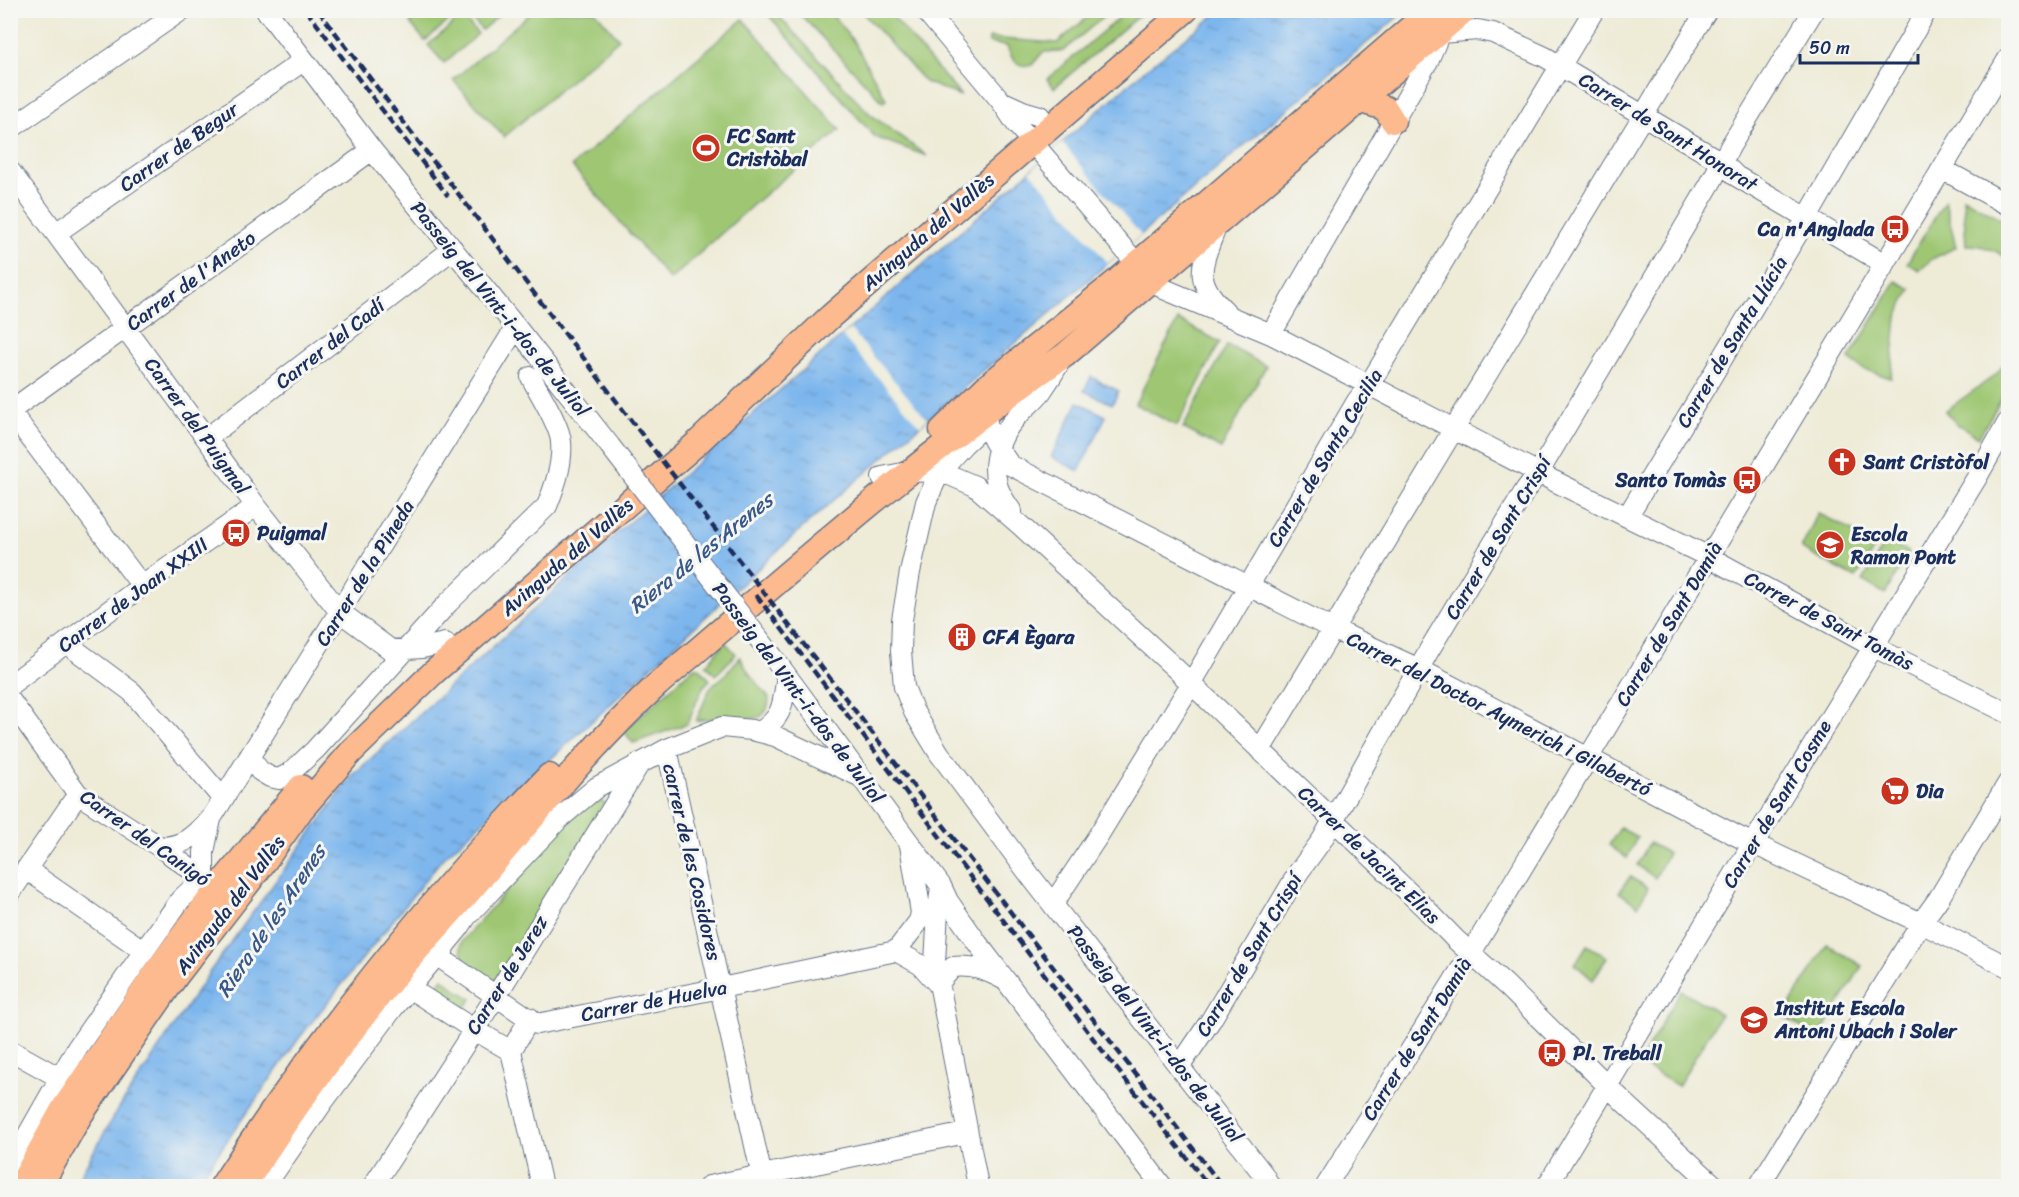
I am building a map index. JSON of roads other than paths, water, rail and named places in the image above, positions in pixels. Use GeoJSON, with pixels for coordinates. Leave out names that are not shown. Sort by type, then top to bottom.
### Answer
{"type":"FeatureCollection","features":[{"type":"Feature","properties":{"kind":"main road","name":"Avinguda del Vallès"},"geometry":{"type":"LineString","coordinates":[[40,1186],[79,1117],[176,976],[322,783],[434,672],[696,444],[831,316],[1034,136],[1161,10]]}},
{"type":"Feature","properties":{"kind":"main road","name":"Avinguda del Vallès"},"geometry":{"type":"LineString","coordinates":[[20,1186],[63,1109],[161,965],[210,883],[260,835],[338,743],[391,690],[417,654],[445,643],[593,518],[820,307],[1034,136],[1186,10]]}},
{"type":"Feature","properties":{"kind":"main road"},"geometry":{"type":"LineString","coordinates":[[246,1182],[258,1130],[326,1036],[409,932],[531,794],[615,710],[687,644],[882,477],[935,436],[1013,364],[1139,266],[1431,10]]}},
{"type":"Feature","properties":{"kind":"main road"},"geometry":{"type":"LineString","coordinates":[[246,1182],[289,1116],[341,1044],[405,978],[504,851],[579,763],[622,717],[908,472],[986,418],[1057,361],[1139,266],[1217,225],[1465,10]]}},
{"type":"Feature","properties":{"kind":"main road"},"geometry":{"type":"LineString","coordinates":[[1361,101],[1385,108],[1393,121]]}},
{"type":"Feature","properties":{"kind":"street"},"geometry":{"type":"LineString","coordinates":[[10,129],[182,10]]}},
{"type":"Feature","properties":{"kind":"street","name":"Passeig del Vint-i-dos de Juliol"},"geometry":{"type":"LineString","coordinates":[[266,10],[372,150],[516,327],[773,657],[910,842],[941,886],[948,901],[1004,979],[1162,1186]]}},
{"type":"Feature","properties":{"kind":"street","name":"Carrer de Sant Tomàs"},"geometry":{"type":"LineString","coordinates":[[925,10],[1034,136],[1139,266],[1178,296],[1271,334],[1627,518],[1709,557],[1872,646],[2008,713]]}},
{"type":"Feature","properties":{"kind":"street","name":"Carrer de Santa Cecilia"},"geometry":{"type":"LineString","coordinates":[[1053,903],[1191,684],[1357,400],[1370,385],[1594,10]]}},
{"type":"Feature","properties":{"kind":"street"},"geometry":{"type":"LineString","coordinates":[[1260,750],[1707,10]]}},
{"type":"Feature","properties":{"kind":"street","name":"Carrer de Sant Crispí"},"geometry":{"type":"LineString","coordinates":[[1180,1066],[1211,1020],[1298,873],[1334,821],[1419,669],[1814,10]]}},
{"type":"Feature","properties":{"kind":"street","name":"Carrer de Santa Llúcia"},"geometry":{"type":"LineString","coordinates":[[1627,518],[1807,218],[1927,10]]}},
{"type":"Feature","properties":{"kind":"street","name":"Carrer de Sant Honorat"},"geometry":{"type":"LineString","coordinates":[[1440,33],[1478,30],[1493,33],[1545,57],[1645,115],[1723,163],[1736,176],[1885,264]]}},
{"type":"Feature","properties":{"kind":"street"},"geometry":{"type":"LineString","coordinates":[[1271,334],[1428,61],[1440,33]]}},
{"type":"Feature","properties":{"kind":"street","name":"Carrer de Sant Damià"},"geometry":{"type":"LineString","coordinates":[[1326,1186],[1471,953],[2008,59]]}},
{"type":"Feature","properties":{"kind":"street","name":"Carrer de Begur"},"geometry":{"type":"LineString","coordinates":[[56,233],[303,61]]}},
{"type":"Feature","properties":{"kind":"street","name":"Carrer de l'Aneto"},"geometry":{"type":"LineString","coordinates":[[10,411],[372,150]]}},
{"type":"Feature","properties":{"kind":"street"},"geometry":{"type":"LineString","coordinates":[[1942,169],[2008,205]]}},
{"type":"Feature","properties":{"kind":"street","name":"Carrer del Puigmal"},"geometry":{"type":"LineString","coordinates":[[10,171],[256,506],[340,612],[391,650],[417,654]]}},
{"type":"Feature","properties":{"kind":"street","name":"Carrer de Sant Tomàs"},"geometry":{"type":"LineString","coordinates":[[1217,225],[1206,252],[1203,283],[1211,297],[1232,317]]}},
{"type":"Feature","properties":{"kind":"street","name":"Carrer del Cadí"},"geometry":{"type":"LineString","coordinates":[[207,438],[453,249]]}},
{"type":"Feature","properties":{"kind":"street"},"geometry":{"type":"LineString","coordinates":[[998,449],[991,437],[986,418],[988,402],[994,393],[1067,323]]}},
{"type":"Feature","properties":{"kind":"street","name":"Carrer de la Pineda"},"geometry":{"type":"LineString","coordinates":[[160,847],[180,845],[192,837],[212,817],[516,327]]}},
{"type":"Feature","properties":{"kind":"street","name":"Carrer de Jacint Elias"},"geometry":{"type":"LineString","coordinates":[[1020,525],[1002,497],[997,484],[995,473],[998,449],[1002,437],[1013,420],[1041,392],[1057,361]]}},
{"type":"Feature","properties":{"kind":"street","name":"Avinguda del Vallès"},"geometry":{"type":"LineString","coordinates":[[249,757],[260,771],[270,777],[279,779],[290,773],[417,654],[448,603],[546,506],[554,489],[560,464],[561,440],[531,377]]}},
{"type":"Feature","properties":{"kind":"street"},"geometry":{"type":"LineString","coordinates":[[10,411],[142,586]]}},
{"type":"Feature","properties":{"kind":"street","name":"Passeig del Vint-i-dos de Juliol"},"geometry":{"type":"LineString","coordinates":[[986,418],[940,471],[926,502],[902,620],[904,687],[914,712],[939,753],[1270,1186]]}},
{"type":"Feature","properties":{"kind":"street","name":"Carrer de Sant Cosme"},"geometry":{"type":"LineString","coordinates":[[1547,1186],[1872,646],[1896,611],[1970,489],[2008,422]]}},
{"type":"Feature","properties":{"kind":"street","name":"Carrer del Doctor Aymerich i Gilabertó"},"geometry":{"type":"LineString","coordinates":[[998,449],[1010,465],[1333,629],[1419,669],[1753,843],[2008,967]]}},
{"type":"Feature","properties":{"kind":"street","name":"Carrer de Jacint Elias"},"geometry":{"type":"LineString","coordinates":[[882,477],[908,472],[940,471],[975,486],[1191,684],[1715,1186]]}},
{"type":"Feature","properties":{"kind":"street","name":"Carrer de Joan XXIII"},"geometry":{"type":"LineString","coordinates":[[10,685],[142,586],[256,506]]}},
{"type":"Feature","properties":{"kind":"street"},"geometry":{"type":"LineString","coordinates":[[66,643],[132,692],[223,799]]}},
{"type":"Feature","properties":{"kind":"street"},"geometry":{"type":"LineString","coordinates":[[760,732],[780,713],[787,676]]}},
{"type":"Feature","properties":{"kind":"street","name":"Carrer del Canigó"},"geometry":{"type":"LineString","coordinates":[[10,699],[78,794],[160,847],[210,883]]}},
{"type":"Feature","properties":{"kind":"street"},"geometry":{"type":"LineString","coordinates":[[246,1182],[323,1102],[405,978],[444,946],[468,915],[560,818],[597,787],[667,750],[722,727],[775,736],[860,776]]}},
{"type":"Feature","properties":{"kind":"street","name":"carrer de les Cosidores"},"geometry":{"type":"LineString","coordinates":[[667,750],[763,1181]]}},
{"type":"Feature","properties":{"kind":"street","name":"Carrer de Jerez"},"geometry":{"type":"LineString","coordinates":[[373,1186],[496,996],[640,763]]}},
{"type":"Feature","properties":{"kind":"street"},"geometry":{"type":"LineString","coordinates":[[1759,1186],[1921,923],[1940,898],[2008,783]]}},
{"type":"Feature","properties":{"kind":"street"},"geometry":{"type":"LineString","coordinates":[[10,893],[78,794]]}},
{"type":"Feature","properties":{"kind":"street","name":"Carrer de la Pineda"},"geometry":{"type":"LineString","coordinates":[[205,937],[216,907],[204,852],[212,817]]}},
{"type":"Feature","properties":{"kind":"street"},"geometry":{"type":"LineString","coordinates":[[910,842],[921,913],[919,921],[896,951],[921,965],[938,984]]}},
{"type":"Feature","properties":{"kind":"street"},"geometry":{"type":"LineString","coordinates":[[468,915],[504,851]]}},
{"type":"Feature","properties":{"kind":"street"},"geometry":{"type":"LineString","coordinates":[[26,870],[144,951]]}},
{"type":"Feature","properties":{"kind":"street","name":"Avinguda del Vallès"},"geometry":{"type":"LineString","coordinates":[[10,1166],[77,1048],[144,951],[182,899],[210,883]]}},
{"type":"Feature","properties":{"kind":"street"},"geometry":{"type":"LineString","coordinates":[[941,886],[935,944],[938,984],[978,1186]]}},
{"type":"Feature","properties":{"kind":"street"},"geometry":{"type":"LineString","coordinates":[[405,978],[409,932]]}},
{"type":"Feature","properties":{"kind":"street","name":"Carrer de Huelva"},"geometry":{"type":"LineString","coordinates":[[444,946],[442,959],[537,1024],[896,951]]}},
{"type":"Feature","properties":{"kind":"street"},"geometry":{"type":"LineString","coordinates":[[938,984],[953,967],[968,966],[982,969],[1004,979]]}},
{"type":"Feature","properties":{"kind":"street"},"geometry":{"type":"LineString","coordinates":[[405,978],[473,1029],[511,1051]]}},
{"type":"Feature","properties":{"kind":"street"},"geometry":{"type":"LineString","coordinates":[[530,1018],[511,1051],[542,1186]]}},
{"type":"Feature","properties":{"kind":"street"},"geometry":{"type":"LineString","coordinates":[[10,1050],[60,1078]]}},
{"type":"Feature","properties":{"kind":"street"},"geometry":{"type":"LineString","coordinates":[[289,1116],[323,1102]]}},
{"type":"Feature","properties":{"kind":"street"},"geometry":{"type":"LineString","coordinates":[[710,1186],[763,1181],[966,1133]]}},
{"type":"Feature","properties":{"kind":"water","name":"Riera de les Arenes"},"geometry":{"type":"Polygon","coordinates":[[[1220,11],[1405,11],[1234,154],[810,521],[442,859],[300,1037],[197,1186],[74,1186],[117,1111],[211,970],[353,775],[616,534],[1146,69],[1220,11]]]}},
{"type":"Feature","properties":{"kind":"water"},"geometry":{"type":"Polygon","coordinates":[[[1091,377],[1119,391],[1112,404],[1084,391],[1091,377]]]}},
{"type":"Feature","properties":{"kind":"water"},"geometry":{"type":"Polygon","coordinates":[[[1078,402],[1106,416],[1079,471],[1051,457],[1078,402]]]}},
{"type":"Feature","properties":{"kind":"railway"},"geometry":{"type":"LineString","coordinates":[[306,10],[448,196]]}},
{"type":"Feature","properties":{"kind":"railway"},"geometry":{"type":"LineString","coordinates":[[318,10],[643,436],[1222,1186]]}},
{"type":"Feature","properties":{"kind":"railway"},"geometry":{"type":"LineString","coordinates":[[756,595],[1105,1054],[1209,1186]]}},
{"type":"Feature","properties":{"kind":"place","name":"FC Sant Cristòbal"},"geometry":{"type":"Point","coordinates":[706,148]}},
{"type":"Feature","properties":{"kind":"place","name":"Ca n'Anglada"},"geometry":{"type":"Point","coordinates":[1895,229]}},
{"type":"Feature","properties":{"kind":"place","name":"Sant Cristòfol"},"geometry":{"type":"Point","coordinates":[1842,462]}},
{"type":"Feature","properties":{"kind":"place","name":"Santo Tomàs"},"geometry":{"type":"Point","coordinates":[1747,480]}},
{"type":"Feature","properties":{"kind":"place","name":"Puigmal"},"geometry":{"type":"Point","coordinates":[236,533]}},
{"type":"Feature","properties":{"kind":"place","name":"Escola Ramon Pont"},"geometry":{"type":"Point","coordinates":[1830,545]}},
{"type":"Feature","properties":{"kind":"place","name":"CFA Ègara"},"geometry":{"type":"Point","coordinates":[962,637]}},
{"type":"Feature","properties":{"kind":"place","name":"Dia"},"geometry":{"type":"Point","coordinates":[1895,791]}},
{"type":"Feature","properties":{"kind":"place","name":"Institut Escola Antoni Ubach i Soler"},"geometry":{"type":"Point","coordinates":[1754,1020]}},
{"type":"Feature","properties":{"kind":"place","name":"Pl. Treball"},"geometry":{"type":"Point","coordinates":[1552,1053]}}]}
